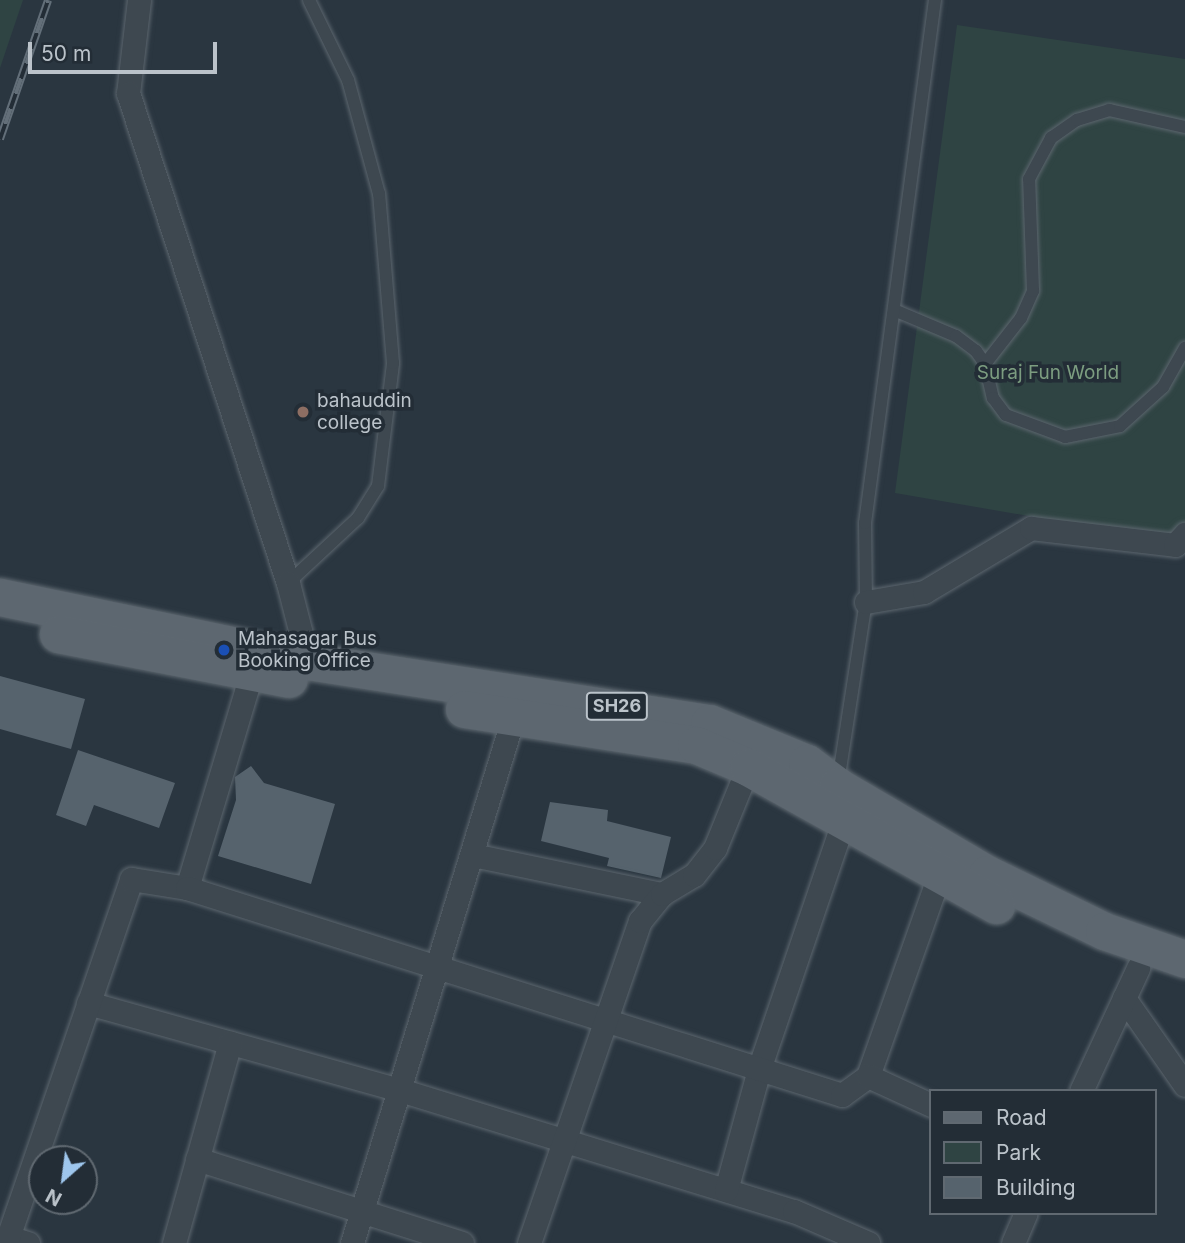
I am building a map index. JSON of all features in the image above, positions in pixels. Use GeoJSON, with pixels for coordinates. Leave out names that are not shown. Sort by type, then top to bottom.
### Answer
{"type":"FeatureCollection","features":[{"type":"Feature","properties":{"kind":"main road","name":"SH26"},"geometry":{"type":"LineString","coordinates":[[0,597],[308,661],[709,723],[807,763],[841,803],[939,876],[1131,983],[1185,982]]}},
{"type":"Feature","properties":{"kind":"main road","name":"SH26"},"geometry":{"type":"LineString","coordinates":[[0,623],[251,674],[695,745],[841,803],[1104,931],[1185,959]]}},
{"type":"Feature","properties":{"kind":"street"},"geometry":{"type":"LineString","coordinates":[[139,0],[128,93],[288,583],[308,661]]}},
{"type":"Feature","properties":{"kind":"street"},"geometry":{"type":"LineString","coordinates":[[866,602],[924,592],[1031,528],[1175,545],[1185,534]]}},
{"type":"Feature","properties":{"kind":"street"},"geometry":{"type":"LineString","coordinates":[[187,888],[251,674]]}},
{"type":"Feature","properties":{"kind":"street"},"geometry":{"type":"LineString","coordinates":[[352,1243],[513,718]]}},
{"type":"Feature","properties":{"kind":"street"},"geometry":{"type":"LineString","coordinates":[[528,1243],[640,921],[662,894],[694,874],[715,848],[748,767]]}},
{"type":"Feature","properties":{"kind":"street"},"geometry":{"type":"LineString","coordinates":[[726,1190],[841,803]]}},
{"type":"Feature","properties":{"kind":"street"},"geometry":{"type":"LineString","coordinates":[[473,855],[662,894]]}},
{"type":"Feature","properties":{"kind":"street"},"geometry":{"type":"LineString","coordinates":[[14,1241],[88,1003],[131,879],[187,888],[842,1095],[868,1076],[939,876]]}},
{"type":"Feature","properties":{"kind":"street"},"geometry":{"type":"LineString","coordinates":[[1131,983],[1185,1086]]}},
{"type":"Feature","properties":{"kind":"street"},"geometry":{"type":"LineString","coordinates":[[1082,1089],[1131,983]]}},
{"type":"Feature","properties":{"kind":"street"},"geometry":{"type":"LineString","coordinates":[[88,1003],[400,1090],[726,1190],[794,1211],[868,1243]]}},
{"type":"Feature","properties":{"kind":"street"},"geometry":{"type":"LineString","coordinates":[[174,1243],[230,1044]]}},
{"type":"Feature","properties":{"kind":"street"},"geometry":{"type":"LineString","coordinates":[[868,1076],[930,1105]]}},
{"type":"Feature","properties":{"kind":"street"},"geometry":{"type":"LineString","coordinates":[[197,1160],[462,1243]]}},
{"type":"Feature","properties":{"kind":"street"},"geometry":{"type":"LineString","coordinates":[[1013,1243],[1025,1215]]}},
{"type":"Feature","properties":{"kind":"lane"},"geometry":{"type":"LineString","coordinates":[[288,583],[358,518],[379,486],[393,363],[379,194],[348,80],[309,0]]}},
{"type":"Feature","properties":{"kind":"lane"},"geometry":{"type":"LineString","coordinates":[[841,803],[866,602],[865,523],[935,0]]}},
{"type":"Feature","properties":{"kind":"lane"},"geometry":{"type":"LineString","coordinates":[[985,364],[1021,318],[1032,292],[1029,179],[1051,138],[1077,120],[1109,110],[1185,127]]}},
{"type":"Feature","properties":{"kind":"lane"},"geometry":{"type":"LineString","coordinates":[[894,310],[956,336],[985,364],[993,398],[1006,415],[1065,438],[1120,426],[1163,387],[1185,348]]}},
{"type":"Feature","properties":{"kind":"green space"},"geometry":{"type":"Polygon","coordinates":[[[0,0],[23,0],[0,68],[0,0]]]}},
{"type":"Feature","properties":{"kind":"green space","name":"Suraj Fun World"},"geometry":{"type":"Polygon","coordinates":[[[957,25],[1185,59],[1185,543],[895,493],[957,25]]]}},
{"type":"Feature","properties":{"kind":"building"},"geometry":{"type":"Polygon","coordinates":[[[0,676],[85,699],[71,749],[0,729],[0,676]]]}},
{"type":"Feature","properties":{"kind":"building"},"geometry":{"type":"Polygon","coordinates":[[[78,750],[175,783],[159,828],[94,805],[86,826],[56,815],[78,750]]]}},
{"type":"Feature","properties":{"kind":"building"},"geometry":{"type":"Polygon","coordinates":[[[251,766],[264,783],[335,804],[311,884],[218,856],[236,800],[235,777],[251,766]]]}},
{"type":"Feature","properties":{"kind":"building"},"geometry":{"type":"Polygon","coordinates":[[[550,802],[608,810],[607,821],[671,837],[661,878],[607,866],[609,858],[541,841],[550,802]]]}},
{"type":"Feature","properties":{"kind":"railway"},"geometry":{"type":"LineString","coordinates":[[0,139],[48,0]]}},
{"type":"Feature","properties":{"kind":"place","name":"bahauddin college"},"geometry":{"type":"Point","coordinates":[303,412]}},
{"type":"Feature","properties":{"kind":"place","name":"Mahasagar Bus Booking Office"},"geometry":{"type":"Point","coordinates":[224,650]}}]}
